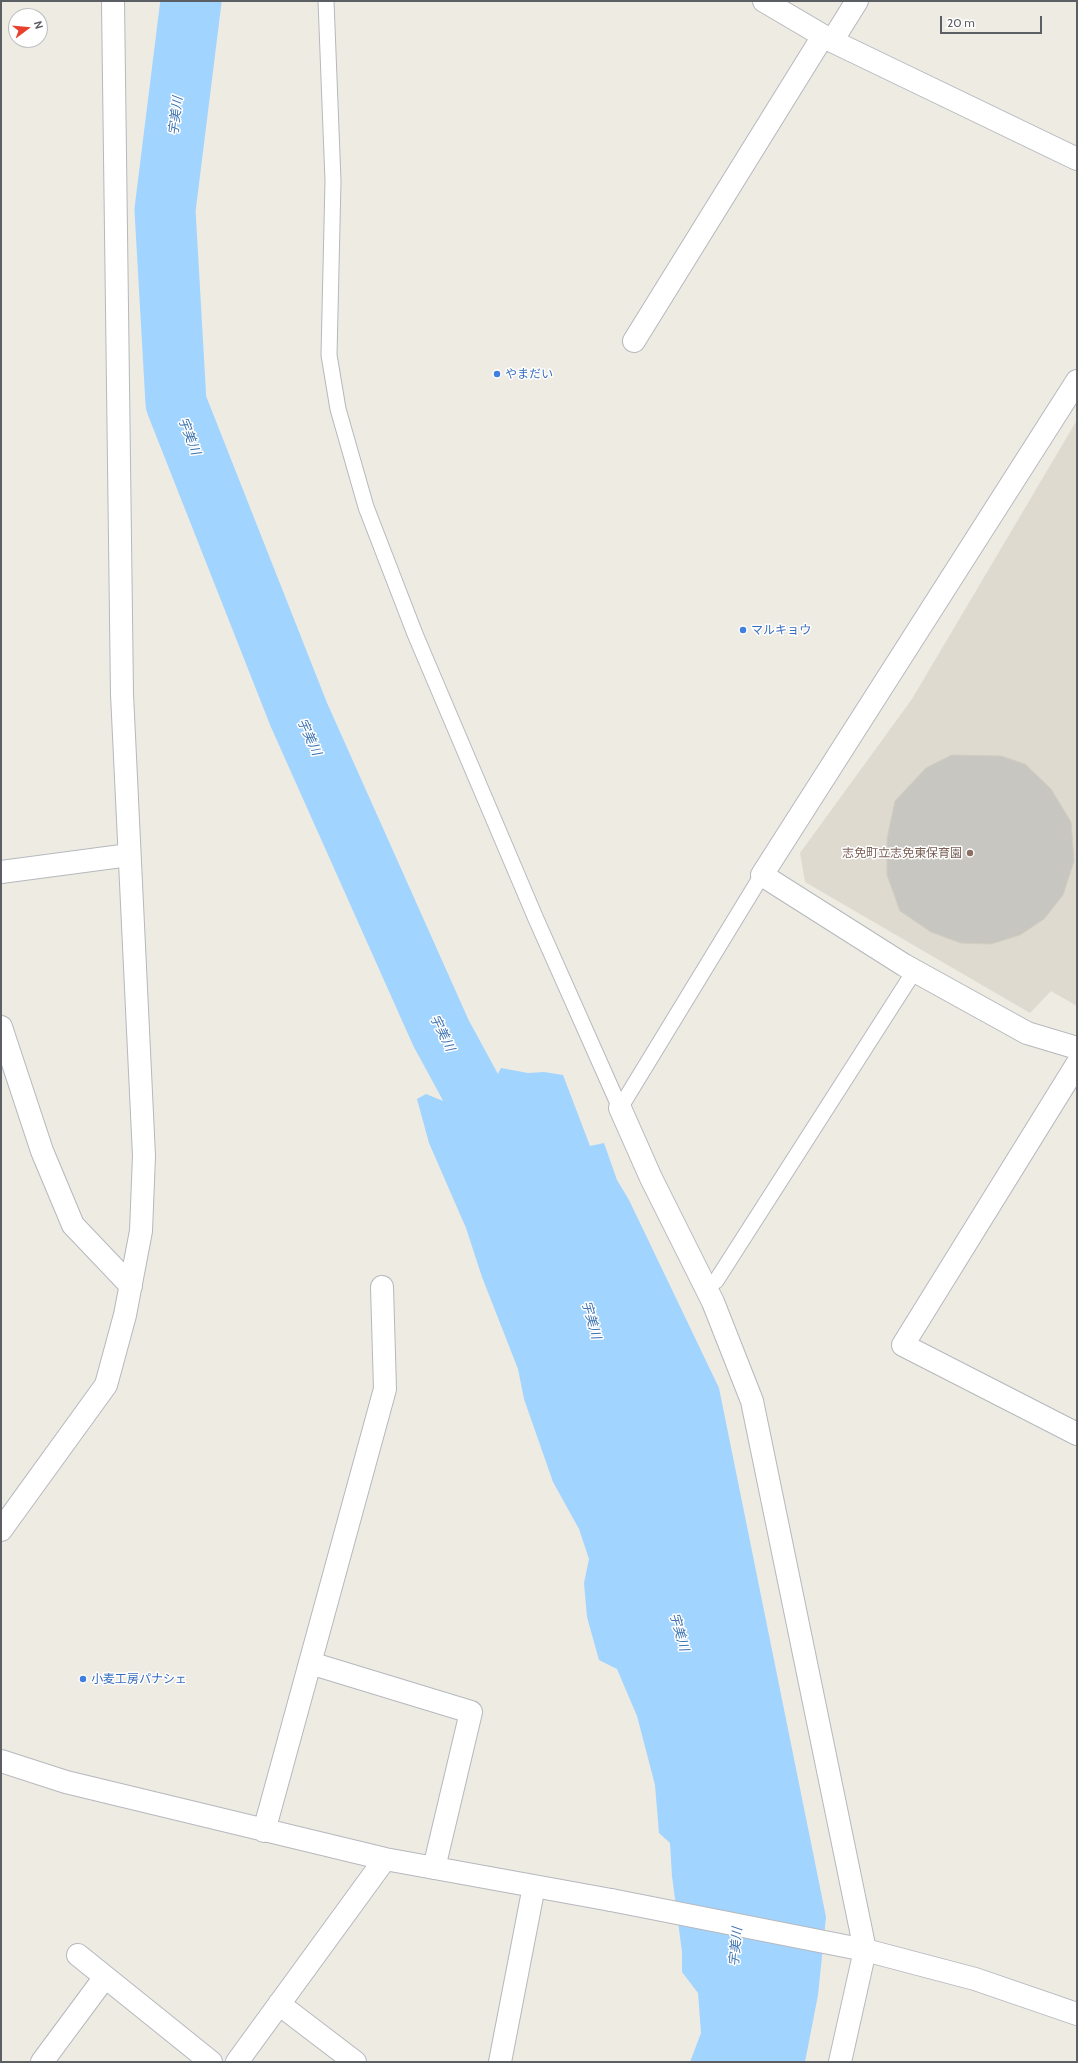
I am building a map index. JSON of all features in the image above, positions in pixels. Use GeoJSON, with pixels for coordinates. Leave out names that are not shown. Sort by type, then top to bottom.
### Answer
{"type":"FeatureCollection","features":[{"type":"Feature","properties":{"kind":"street"},"geometry":{"type":"LineString","coordinates":[[1,1530],[106,1385],[125,1315],[141,1231],[144,1156],[122,694],[112,1]]}},
{"type":"Feature","properties":{"kind":"street"},"geometry":{"type":"LineString","coordinates":[[764,1],[827,39],[1077,159]]}},
{"type":"Feature","properties":{"kind":"street"},"geometry":{"type":"LineString","coordinates":[[634,341],[827,39],[857,1]]}},
{"type":"Feature","properties":{"kind":"street"},"geometry":{"type":"LineString","coordinates":[[1077,381],[762,875],[915,970],[1027,1033],[1077,1048]]}},
{"type":"Feature","properties":{"kind":"street"},"geometry":{"type":"LineString","coordinates":[[1,872],[129,855]]}},
{"type":"Feature","properties":{"kind":"street"},"geometry":{"type":"LineString","coordinates":[[1,1026],[42,1151],[73,1225],[130,1286]]}},
{"type":"Feature","properties":{"kind":"street"},"geometry":{"type":"LineString","coordinates":[[1077,1064],[903,1345],[1077,1434]]}},
{"type":"Feature","properties":{"kind":"street"},"geometry":{"type":"LineString","coordinates":[[620,1108],[651,1178],[705,1286],[752,1401],[865,1950],[840,2062]]}},
{"type":"Feature","properties":{"kind":"street"},"geometry":{"type":"LineString","coordinates":[[264,1830],[385,1389],[382,1287]]}},
{"type":"Feature","properties":{"kind":"street"},"geometry":{"type":"LineString","coordinates":[[310,1663],[472,1712],[434,1868]]}},
{"type":"Feature","properties":{"kind":"street"},"geometry":{"type":"LineString","coordinates":[[1,1761],[66,1782],[385,1859],[611,1900],[865,1950],[975,1979],[1077,2014]]}},
{"type":"Feature","properties":{"kind":"street"},"geometry":{"type":"LineString","coordinates":[[236,2062],[385,1859]]}},
{"type":"Feature","properties":{"kind":"street"},"geometry":{"type":"LineString","coordinates":[[500,2062],[534,1886]]}},
{"type":"Feature","properties":{"kind":"street"},"geometry":{"type":"LineString","coordinates":[[78,1955],[211,2062]]}},
{"type":"Feature","properties":{"kind":"street"},"geometry":{"type":"LineString","coordinates":[[42,2062],[105,1977]]}},
{"type":"Feature","properties":{"kind":"street"},"geometry":{"type":"LineString","coordinates":[[279,2004],[355,2062]]}},
{"type":"Feature","properties":{"kind":"lane"},"geometry":{"type":"LineString","coordinates":[[326,1],[333,181],[330,355],[338,409],[366,507],[415,634],[536,919],[620,1108]]}},
{"type":"Feature","properties":{"kind":"lane"},"geometry":{"type":"LineString","coordinates":[[620,1108],[762,875]]}},
{"type":"Feature","properties":{"kind":"lane"},"geometry":{"type":"LineString","coordinates":[[705,1286],[716,1281],[915,970]]}},
{"type":"Feature","properties":{"kind":"shaded area"},"geometry":{"type":"Polygon","coordinates":[[[1077,420],[1077,1006],[1051,991],[1030,1013],[805,882],[800,853],[912,699],[1077,420]]]}},
{"type":"Feature","properties":{"kind":"water"},"geometry":{"type":"Polygon","coordinates":[[[501,1068],[528,1073],[544,1072],[563,1075],[590,1146],[604,1143],[617,1180],[629,1200],[719,1388],[826,1917],[818,1995],[805,2062],[690,2062],[701,2033],[698,1993],[682,1972],[682,1952],[672,1876],[670,1843],[659,1833],[655,1785],[637,1716],[617,1669],[599,1660],[587,1617],[584,1583],[589,1559],[579,1529],[553,1482],[524,1399],[518,1369],[482,1277],[466,1228],[429,1143],[417,1099],[426,1094],[453,1105],[467,1103],[487,1094],[501,1068]]]}},
{"type":"Feature","properties":{"kind":"building"},"geometry":{"type":"Polygon","coordinates":[[[952,755],[1001,756],[1025,764],[1051,789],[1071,822],[1074,861],[1063,895],[1044,919],[1020,935],[991,944],[961,943],[931,932],[900,911],[887,875],[887,839],[895,801],[926,768],[952,755]]]}},
{"type":"Feature","properties":{"kind":"waterway","name":"宇美川"},"geometry":{"type":"LineString","coordinates":[[191,1],[165,210],[176,403],[299,715],[441,1033],[517,1173]]}},
{"type":"Feature","properties":{"kind":"place","name":"やまだい"},"geometry":{"type":"Point","coordinates":[497,374]}},
{"type":"Feature","properties":{"kind":"place","name":"マルキョウ"},"geometry":{"type":"Point","coordinates":[743,630]}},
{"type":"Feature","properties":{"kind":"place","name":"志免町立志免東保育園"},"geometry":{"type":"Point","coordinates":[970,853]}},
{"type":"Feature","properties":{"kind":"place","name":"小麦工房パナシェ"},"geometry":{"type":"Point","coordinates":[83,1679]}}]}
